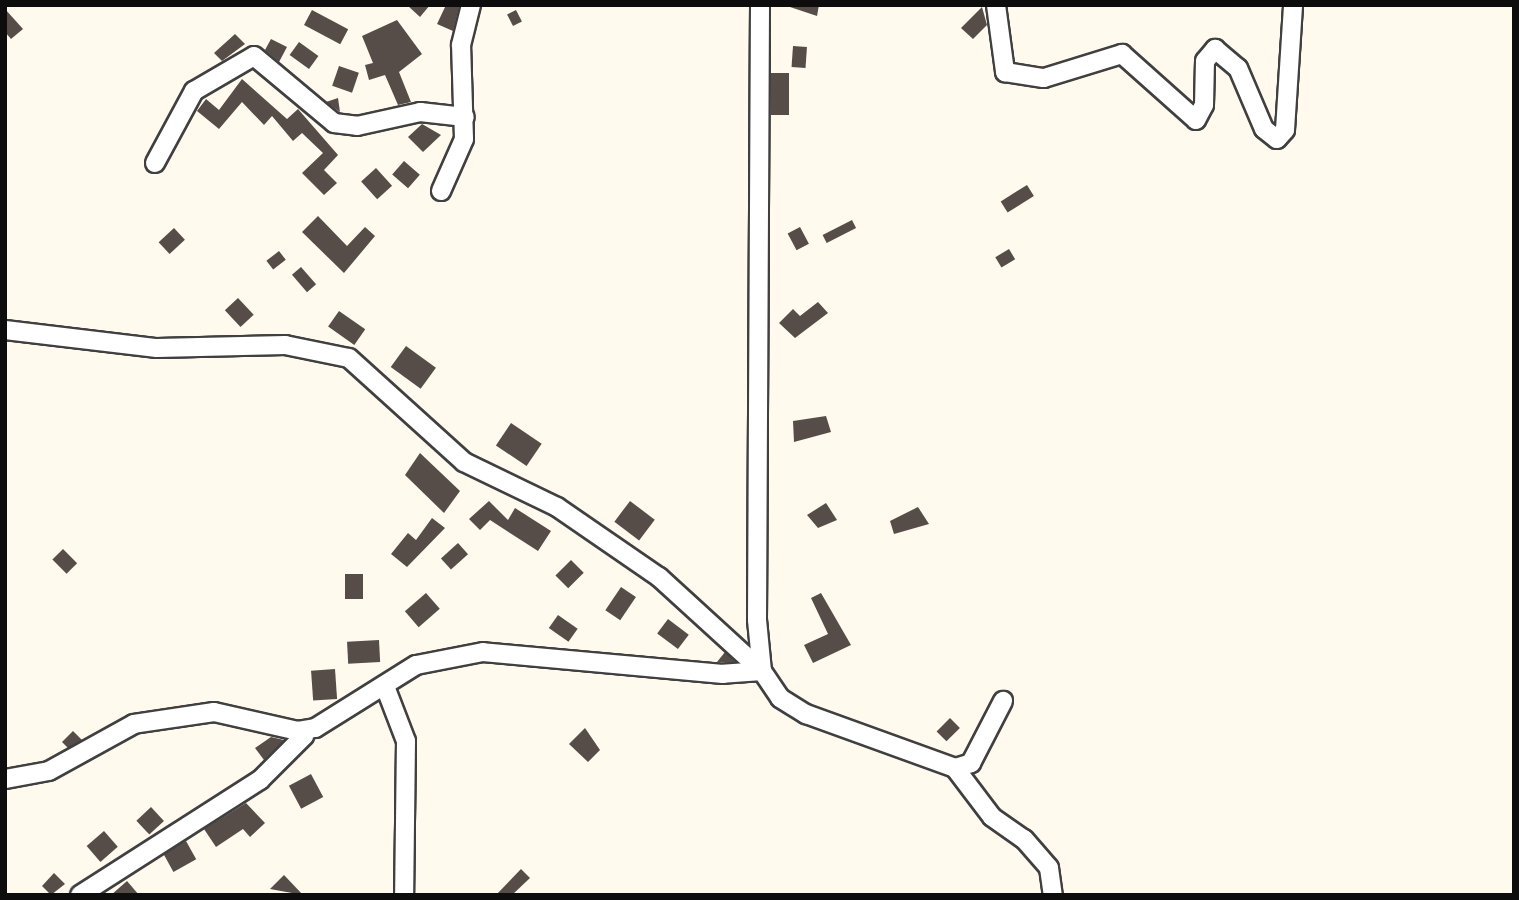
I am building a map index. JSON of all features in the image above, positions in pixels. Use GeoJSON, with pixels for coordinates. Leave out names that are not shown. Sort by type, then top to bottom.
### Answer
{"type":"FeatureCollection","features":[{"type":"Feature","properties":{"kind":"street"},"geometry":{"type":"LineString","coordinates":[[441,191],[464,139],[461,45],[471,5]]}},
{"type":"Feature","properties":{"kind":"street"},"geometry":{"type":"LineString","coordinates":[[760,5],[757,565],[762,671]]}},
{"type":"Feature","properties":{"kind":"street"},"geometry":{"type":"LineString","coordinates":[[996,5],[1005,72],[1044,78],[1122,54],[1196,120],[1204,105],[1205,61],[1215,50],[1238,68],[1264,129],[1277,139],[1285,130],[1293,5]]}},
{"type":"Feature","properties":{"kind":"street"},"geometry":{"type":"LineString","coordinates":[[155,163],[194,91],[254,56],[334,122],[357,126],[420,112],[465,117]]}},
{"type":"Feature","properties":{"kind":"street"},"geometry":{"type":"LineString","coordinates":[[5,330],[157,348],[285,345],[349,358],[464,462],[557,506],[659,577],[737,642],[762,671],[780,698],[806,714],[955,768],[992,817],[1024,839],[1049,868],[1053,895]]}},
{"type":"Feature","properties":{"kind":"street"},"geometry":{"type":"LineString","coordinates":[[298,731],[386,689],[416,665],[483,652],[723,674],[762,671]]}},
{"type":"Feature","properties":{"kind":"street"},"geometry":{"type":"LineString","coordinates":[[386,689],[406,741],[404,895]]}},
{"type":"Feature","properties":{"kind":"street"},"geometry":{"type":"LineString","coordinates":[[955,768],[971,763],[1003,701]]}},
{"type":"Feature","properties":{"kind":"street"},"geometry":{"type":"LineString","coordinates":[[5,779],[49,771],[134,724],[214,712],[298,731],[304,736],[260,780],[80,895]]}},
{"type":"Feature","properties":{"kind":"building"},"geometry":{"type":"Polygon","coordinates":[[[407,5],[430,5],[420,17],[407,5]]]}},
{"type":"Feature","properties":{"kind":"building"},"geometry":{"type":"Polygon","coordinates":[[[446,5],[459,7],[453,31],[437,24],[446,5]]]}},
{"type":"Feature","properties":{"kind":"building"},"geometry":{"type":"Polygon","coordinates":[[[784,5],[819,5],[817,16],[784,5]]]}},
{"type":"Feature","properties":{"kind":"building"},"geometry":{"type":"Polygon","coordinates":[[[982,7],[987,25],[973,39],[961,28],[982,7]]]}},
{"type":"Feature","properties":{"kind":"building"},"geometry":{"type":"Polygon","coordinates":[[[5,9],[23,29],[11,39],[5,32],[5,9]]]}},
{"type":"Feature","properties":{"kind":"building"},"geometry":{"type":"Polygon","coordinates":[[[312,10],[348,29],[340,44],[304,25],[312,10]]]}},
{"type":"Feature","properties":{"kind":"building"},"geometry":{"type":"Polygon","coordinates":[[[516,10],[522,22],[513,26],[507,15],[516,10]]]}},
{"type":"Feature","properties":{"kind":"building"},"geometry":{"type":"Polygon","coordinates":[[[397,20],[422,54],[399,72],[411,102],[398,105],[385,75],[369,80],[365,65],[373,63],[362,36],[397,20]]]}},
{"type":"Feature","properties":{"kind":"building"},"geometry":{"type":"Polygon","coordinates":[[[235,34],[245,44],[222,61],[214,53],[235,34]]]}},
{"type":"Feature","properties":{"kind":"building"},"geometry":{"type":"Polygon","coordinates":[[[271,39],[287,47],[279,62],[265,50],[271,39]]]}},
{"type":"Feature","properties":{"kind":"building"},"geometry":{"type":"Polygon","coordinates":[[[299,42],[318,56],[309,69],[290,55],[299,42]]]}},
{"type":"Feature","properties":{"kind":"building"},"geometry":{"type":"Polygon","coordinates":[[[793,46],[807,47],[806,68],[792,67],[793,46]]]}},
{"type":"Feature","properties":{"kind":"building"},"geometry":{"type":"Polygon","coordinates":[[[339,66],[359,73],[352,93],[332,86],[339,66]]]}},
{"type":"Feature","properties":{"kind":"building"},"geometry":{"type":"Polygon","coordinates":[[[771,73],[789,73],[789,115],[771,115],[771,73]]]}},
{"type":"Feature","properties":{"kind":"building"},"geometry":{"type":"Polygon","coordinates":[[[242,79],[287,119],[298,109],[338,155],[324,170],[337,183],[324,195],[302,173],[323,153],[302,133],[293,141],[272,116],[264,125],[242,102],[219,129],[197,111],[206,99],[219,110],[242,79]]]}},
{"type":"Feature","properties":{"kind":"building"},"geometry":{"type":"Polygon","coordinates":[[[338,98],[340,112],[326,102],[338,98]]]}},
{"type":"Feature","properties":{"kind":"building"},"geometry":{"type":"Polygon","coordinates":[[[422,124],[441,135],[423,152],[408,137],[422,124]]]}},
{"type":"Feature","properties":{"kind":"building"},"geometry":{"type":"Polygon","coordinates":[[[404,161],[420,175],[408,188],[392,175],[404,161]]]}},
{"type":"Feature","properties":{"kind":"building"},"geometry":{"type":"Polygon","coordinates":[[[376,168],[392,186],[377,199],[361,181],[376,168]]]}},
{"type":"Feature","properties":{"kind":"building"},"geometry":{"type":"Polygon","coordinates":[[[1027,185],[1034,196],[1008,212],[1001,201],[1027,185]]]}},
{"type":"Feature","properties":{"kind":"building"},"geometry":{"type":"Polygon","coordinates":[[[318,216],[347,246],[365,227],[375,236],[344,273],[302,232],[318,216]]]}},
{"type":"Feature","properties":{"kind":"building"},"geometry":{"type":"Polygon","coordinates":[[[852,220],[856,228],[827,243],[823,235],[852,220]]]}},
{"type":"Feature","properties":{"kind":"building"},"geometry":{"type":"Polygon","coordinates":[[[800,227],[809,244],[797,250],[788,234],[800,227]]]}},
{"type":"Feature","properties":{"kind":"building"},"geometry":{"type":"Polygon","coordinates":[[[174,228],[185,240],[170,254],[159,242],[174,228]]]}},
{"type":"Feature","properties":{"kind":"building"},"geometry":{"type":"Polygon","coordinates":[[[1009,249],[1015,259],[1001,268],[995,257],[1009,249]]]}},
{"type":"Feature","properties":{"kind":"building"},"geometry":{"type":"Polygon","coordinates":[[[279,251],[286,260],[273,270],[266,261],[279,251]]]}},
{"type":"Feature","properties":{"kind":"building"},"geometry":{"type":"Polygon","coordinates":[[[301,267],[316,284],[307,292],[292,275],[301,267]]]}},
{"type":"Feature","properties":{"kind":"building"},"geometry":{"type":"Polygon","coordinates":[[[238,298],[254,315],[241,327],[225,310],[238,298]]]}},
{"type":"Feature","properties":{"kind":"building"},"geometry":{"type":"Polygon","coordinates":[[[818,302],[828,313],[795,338],[779,323],[793,309],[800,316],[818,302]]]}},
{"type":"Feature","properties":{"kind":"building"},"geometry":{"type":"Polygon","coordinates":[[[339,311],[365,329],[354,345],[328,327],[339,311]]]}},
{"type":"Feature","properties":{"kind":"building"},"geometry":{"type":"Polygon","coordinates":[[[406,346],[436,368],[421,389],[391,367],[406,346]]]}},
{"type":"Feature","properties":{"kind":"building"},"geometry":{"type":"Polygon","coordinates":[[[826,416],[831,432],[794,442],[793,421],[826,416]]]}},
{"type":"Feature","properties":{"kind":"building"},"geometry":{"type":"Polygon","coordinates":[[[511,423],[542,444],[527,466],[496,445],[511,423]]]}},
{"type":"Feature","properties":{"kind":"building"},"geometry":{"type":"Polygon","coordinates":[[[420,453],[460,491],[444,513],[405,475],[420,453]]]}},
{"type":"Feature","properties":{"kind":"building"},"geometry":{"type":"Polygon","coordinates":[[[489,501],[508,520],[515,508],[551,531],[538,551],[490,520],[480,530],[469,519],[489,501]]]}},
{"type":"Feature","properties":{"kind":"building"},"geometry":{"type":"Polygon","coordinates":[[[630,501],[655,520],[639,540],[614,522],[630,501]]]}},
{"type":"Feature","properties":{"kind":"building"},"geometry":{"type":"Polygon","coordinates":[[[826,503],[837,520],[818,528],[807,515],[826,503]]]}},
{"type":"Feature","properties":{"kind":"building"},"geometry":{"type":"Polygon","coordinates":[[[918,507],[929,524],[894,534],[890,521],[918,507]]]}},
{"type":"Feature","properties":{"kind":"building"},"geometry":{"type":"Polygon","coordinates":[[[432,518],[445,528],[407,567],[391,554],[408,533],[416,540],[432,518]]]}},
{"type":"Feature","properties":{"kind":"building"},"geometry":{"type":"Polygon","coordinates":[[[458,543],[468,554],[451,570],[441,558],[458,543]]]}},
{"type":"Feature","properties":{"kind":"building"},"geometry":{"type":"Polygon","coordinates":[[[63,549],[77,563],[67,574],[52,560],[63,549]]]}},
{"type":"Feature","properties":{"kind":"building"},"geometry":{"type":"Polygon","coordinates":[[[571,560],[584,573],[568,588],[555,576],[571,560]]]}},
{"type":"Feature","properties":{"kind":"building"},"geometry":{"type":"Polygon","coordinates":[[[345,574],[363,574],[363,599],[345,599],[345,574]]]}},
{"type":"Feature","properties":{"kind":"building"},"geometry":{"type":"Polygon","coordinates":[[[621,587],[636,597],[620,620],[605,610],[621,587]]]}},
{"type":"Feature","properties":{"kind":"building"},"geometry":{"type":"Polygon","coordinates":[[[426,593],[440,609],[419,627],[405,611],[426,593]]]}},
{"type":"Feature","properties":{"kind":"building"},"geometry":{"type":"Polygon","coordinates":[[[821,593],[851,645],[813,663],[804,645],[828,634],[811,598],[821,593]]]}},
{"type":"Feature","properties":{"kind":"building"},"geometry":{"type":"Polygon","coordinates":[[[558,615],[578,629],[568,642],[549,628],[558,615]]]}},
{"type":"Feature","properties":{"kind":"building"},"geometry":{"type":"Polygon","coordinates":[[[668,619],[689,635],[678,649],[657,633],[668,619]]]}},
{"type":"Feature","properties":{"kind":"building"},"geometry":{"type":"Polygon","coordinates":[[[379,640],[380,662],[348,664],[347,642],[379,640]]]}},
{"type":"Feature","properties":{"kind":"building"},"geometry":{"type":"Polygon","coordinates":[[[725,652],[735,662],[717,662],[725,652]]]}},
{"type":"Feature","properties":{"kind":"building"},"geometry":{"type":"Polygon","coordinates":[[[335,669],[337,699],[313,701],[311,671],[335,669]]]}},
{"type":"Feature","properties":{"kind":"building"},"geometry":{"type":"Polygon","coordinates":[[[950,718],[960,728],[946,741],[937,731],[950,718]]]}},
{"type":"Feature","properties":{"kind":"building"},"geometry":{"type":"Polygon","coordinates":[[[585,728],[600,750],[588,762],[569,744],[585,728]]]}},
{"type":"Feature","properties":{"kind":"building"},"geometry":{"type":"Polygon","coordinates":[[[73,731],[82,740],[68,748],[62,742],[73,731]]]}},
{"type":"Feature","properties":{"kind":"building"},"geometry":{"type":"Polygon","coordinates":[[[271,737],[284,740],[264,760],[255,748],[271,737]]]}},
{"type":"Feature","properties":{"kind":"building"},"geometry":{"type":"Polygon","coordinates":[[[311,774],[323,797],[301,809],[289,786],[311,774]]]}},
{"type":"Feature","properties":{"kind":"building"},"geometry":{"type":"Polygon","coordinates":[[[246,803],[265,823],[250,837],[243,829],[216,847],[204,829],[246,803]]]}},
{"type":"Feature","properties":{"kind":"building"},"geometry":{"type":"Polygon","coordinates":[[[151,807],[164,821],[149,835],[136,821],[151,807]]]}},
{"type":"Feature","properties":{"kind":"building"},"geometry":{"type":"Polygon","coordinates":[[[104,831],[118,847],[100,862],[87,846],[104,831]]]}},
{"type":"Feature","properties":{"kind":"building"},"geometry":{"type":"Polygon","coordinates":[[[186,841],[196,859],[173,872],[163,854],[186,841]]]}},
{"type":"Feature","properties":{"kind":"building"},"geometry":{"type":"Polygon","coordinates":[[[521,869],[530,878],[512,895],[496,895],[521,869]]]}},
{"type":"Feature","properties":{"kind":"building"},"geometry":{"type":"Polygon","coordinates":[[[54,873],[65,884],[51,895],[42,886],[54,873]]]}},
{"type":"Feature","properties":{"kind":"building"},"geometry":{"type":"Polygon","coordinates":[[[284,875],[303,895],[270,889],[284,875]]]}},
{"type":"Feature","properties":{"kind":"building"},"geometry":{"type":"Polygon","coordinates":[[[127,881],[139,895],[111,895],[127,881]]]}}]}
